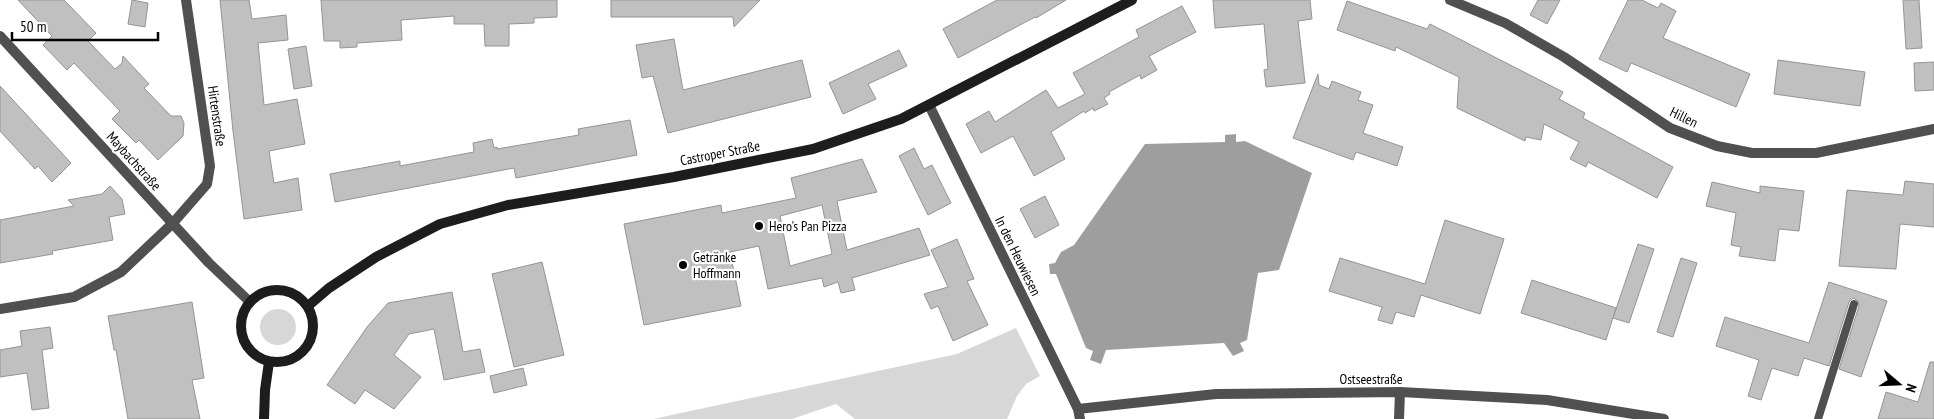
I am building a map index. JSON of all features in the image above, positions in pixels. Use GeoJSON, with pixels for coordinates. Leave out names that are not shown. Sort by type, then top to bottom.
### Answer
{"type":"FeatureCollection","features":[{"type":"Feature","properties":{"kind":"main road","name":"Castroper Straße"},"geometry":{"type":"LineString","coordinates":[[308,306],[329,288],[376,257],[440,224],[508,205],[674,177],[813,149],[901,119],[1132,0]]}},
{"type":"Feature","properties":{"kind":"main road"},"geometry":{"type":"LineString","coordinates":[[280,289],[300,297],[308,306],[314,326],[308,347],[300,355],[280,363],[269,362],[251,352],[243,338],[241,322],[244,311],[258,295],[268,290],[280,289]]}},
{"type":"Feature","properties":{"kind":"main road"},"geometry":{"type":"LineString","coordinates":[[264,419],[265,390],[269,362]]}},
{"type":"Feature","properties":{"kind":"street","name":"Hirtenstraße"},"geometry":{"type":"LineString","coordinates":[[0,308],[74,297],[121,272],[173,223],[207,184],[210,166],[186,0]]}},
{"type":"Feature","properties":{"kind":"street","name":"Hillen"},"geometry":{"type":"LineString","coordinates":[[1450,0],[1505,23],[1564,57],[1670,128],[1717,146],[1752,153],[1816,152],[1934,129]]}},
{"type":"Feature","properties":{"kind":"street","name":"Maybachstraße"},"geometry":{"type":"LineString","coordinates":[[2,42],[250,302]]}},
{"type":"Feature","properties":{"kind":"street","name":"In den Heuwiesen"},"geometry":{"type":"LineString","coordinates":[[929,105],[1079,414]]}},
{"type":"Feature","properties":{"kind":"street","name":"Ostseestraße"},"geometry":{"type":"LineString","coordinates":[[1079,414],[1216,394],[1400,392],[1547,400],[1664,419]]}},
{"type":"Feature","properties":{"kind":"street"},"geometry":{"type":"LineString","coordinates":[[1399,419],[1400,392]]}},
{"type":"Feature","properties":{"kind":"lane"},"geometry":{"type":"LineString","coordinates":[[1818,419],[1854,304]]}},
{"type":"Feature","properties":{"kind":"shaded area"},"geometry":{"type":"Polygon","coordinates":[[[1236,134],[1236,142],[1245,141],[1312,173],[1279,270],[1258,273],[1247,340],[1240,343],[1244,351],[1233,356],[1224,343],[1106,350],[1101,364],[1090,360],[1093,351],[1086,348],[1056,274],[1050,274],[1049,264],[1055,263],[1061,252],[1074,245],[1145,144],[1225,142],[1225,135],[1236,134]]]}},
{"type":"Feature","properties":{"kind":"shaded area"},"geometry":{"type":"Polygon","coordinates":[[[278,309],[285,310],[291,314],[295,320],[295,334],[291,340],[285,344],[278,345],[271,344],[265,340],[261,334],[260,327],[261,320],[265,314],[271,310],[278,309]]]}},
{"type":"Feature","properties":{"kind":"shaded area"},"geometry":{"type":"Polygon","coordinates":[[[1016,328],[1040,376],[1026,384],[1017,396],[1007,419],[855,419],[836,404],[792,419],[653,419],[957,354],[1016,328]]]}},
{"type":"Feature","properties":{"kind":"building"},"geometry":{"type":"Polygon","coordinates":[[[18,0],[64,0],[96,33],[88,41],[115,69],[122,63],[123,56],[149,84],[144,88],[171,116],[181,116],[184,123],[183,136],[158,160],[139,140],[136,143],[112,119],[120,111],[74,63],[67,70],[43,45],[52,36],[18,0]]]}},
{"type":"Feature","properties":{"kind":"building"},"geometry":{"type":"Polygon","coordinates":[[[132,0],[148,3],[145,27],[128,24],[132,0]]]}},
{"type":"Feature","properties":{"kind":"building"},"geometry":{"type":"Polygon","coordinates":[[[220,0],[249,0],[252,19],[286,15],[288,40],[258,43],[264,105],[297,99],[305,144],[269,151],[274,183],[298,178],[302,210],[244,219],[220,0]]]}},
{"type":"Feature","properties":{"kind":"building"},"geometry":{"type":"Polygon","coordinates":[[[321,0],[557,0],[557,17],[534,18],[534,23],[509,24],[509,46],[485,46],[484,24],[454,24],[454,16],[401,20],[402,40],[357,43],[357,47],[340,48],[340,41],[324,41],[321,0]]]}},
{"type":"Feature","properties":{"kind":"building"},"geometry":{"type":"Polygon","coordinates":[[[611,0],[760,0],[734,27],[733,17],[611,17],[611,0]]]}},
{"type":"Feature","properties":{"kind":"building"},"geometry":{"type":"Polygon","coordinates":[[[997,0],[1066,0],[1036,18],[958,58],[943,29],[997,0]]]}},
{"type":"Feature","properties":{"kind":"building"},"geometry":{"type":"Polygon","coordinates":[[[1213,0],[1310,0],[1312,19],[1298,21],[1305,83],[1266,87],[1264,70],[1268,69],[1264,24],[1215,28],[1213,0]]]}},
{"type":"Feature","properties":{"kind":"building"},"geometry":{"type":"Polygon","coordinates":[[[1538,0],[1560,0],[1547,24],[1530,15],[1538,0]]]}},
{"type":"Feature","properties":{"kind":"building"},"geometry":{"type":"Polygon","coordinates":[[[1628,0],[1642,0],[1658,8],[1661,3],[1676,11],[1663,38],[1750,74],[1736,107],[1631,63],[1627,72],[1599,59],[1628,0]]]}},
{"type":"Feature","properties":{"kind":"building"},"geometry":{"type":"Polygon","coordinates":[[[1903,0],[1919,0],[1922,48],[1906,49],[1903,0]]]}},
{"type":"Feature","properties":{"kind":"building"},"geometry":{"type":"Polygon","coordinates":[[[1347,1],[1427,29],[1430,24],[1563,92],[1559,99],[1585,113],[1583,118],[1673,167],[1657,198],[1588,162],[1586,167],[1570,159],[1579,142],[1544,124],[1541,140],[1526,137],[1525,141],[1457,108],[1459,77],[1396,47],[1395,51],[1337,30],[1347,1]]]}},
{"type":"Feature","properties":{"kind":"building"},"geometry":{"type":"Polygon","coordinates":[[[1182,6],[1196,32],[1149,56],[1157,70],[1141,79],[1140,75],[1109,92],[1110,94],[1104,98],[1108,104],[1094,111],[1093,108],[1085,113],[1084,111],[1051,132],[1065,159],[1034,176],[1013,136],[981,153],[966,124],[989,111],[995,122],[1046,90],[1058,108],[1085,94],[1073,73],[1139,37],[1136,30],[1182,6]]]}},
{"type":"Feature","properties":{"kind":"building"},"geometry":{"type":"Polygon","coordinates":[[[674,39],[683,90],[802,60],[811,97],[668,133],[653,76],[642,78],[636,45],[674,39]]]}},
{"type":"Feature","properties":{"kind":"building"},"geometry":{"type":"Polygon","coordinates":[[[306,46],[312,86],[294,89],[288,49],[306,46]]]}},
{"type":"Feature","properties":{"kind":"building"},"geometry":{"type":"Polygon","coordinates":[[[899,50],[907,66],[868,84],[876,99],[843,114],[829,83],[899,50]]]}},
{"type":"Feature","properties":{"kind":"building"},"geometry":{"type":"Polygon","coordinates":[[[1778,60],[1865,72],[1860,106],[1774,94],[1778,60]]]}},
{"type":"Feature","properties":{"kind":"building"},"geometry":{"type":"Polygon","coordinates":[[[1934,62],[1934,90],[1915,91],[1914,63],[1934,62]]]}},
{"type":"Feature","properties":{"kind":"building"},"geometry":{"type":"Polygon","coordinates":[[[1318,74],[1319,85],[1329,89],[1332,81],[1361,92],[1358,100],[1373,105],[1363,133],[1403,147],[1397,166],[1356,152],[1353,160],[1293,138],[1318,74]]]}},
{"type":"Feature","properties":{"kind":"building"},"geometry":{"type":"Polygon","coordinates":[[[0,86],[71,163],[52,182],[38,166],[35,169],[0,131],[0,86]]]}},
{"type":"Feature","properties":{"kind":"building"},"geometry":{"type":"Polygon","coordinates":[[[630,120],[637,155],[516,178],[514,168],[335,202],[330,174],[400,161],[400,166],[474,152],[473,143],[492,139],[494,148],[497,147],[497,149],[579,135],[578,129],[630,120]]]}},
{"type":"Feature","properties":{"kind":"building"},"geometry":{"type":"Polygon","coordinates":[[[914,148],[924,169],[932,165],[951,203],[928,215],[899,156],[914,148]]]}},
{"type":"Feature","properties":{"kind":"building"},"geometry":{"type":"Polygon","coordinates":[[[862,159],[877,192],[837,201],[847,250],[919,228],[930,255],[852,278],[855,290],[841,293],[838,282],[824,287],[822,278],[768,289],[759,246],[730,252],[741,306],[644,325],[624,224],[721,205],[722,213],[796,198],[791,178],[862,159]],[[822,205],[780,216],[790,266],[832,254],[822,205]]]}},
{"type":"Feature","properties":{"kind":"building"},"geometry":{"type":"Polygon","coordinates":[[[1905,181],[1934,184],[1934,227],[1900,224],[1896,269],[1839,266],[1847,190],[1903,195],[1905,181]]]}},
{"type":"Feature","properties":{"kind":"building"},"geometry":{"type":"Polygon","coordinates":[[[1712,182],[1760,193],[1760,186],[1804,191],[1799,231],[1779,229],[1775,261],[1739,256],[1741,247],[1731,245],[1736,213],[1706,206],[1712,182]]]}},
{"type":"Feature","properties":{"kind":"building"},"geometry":{"type":"Polygon","coordinates":[[[110,186],[122,199],[125,214],[109,217],[113,240],[52,251],[53,254],[0,263],[0,220],[74,206],[68,200],[102,194],[110,186]]]}},
{"type":"Feature","properties":{"kind":"building"},"geometry":{"type":"Polygon","coordinates":[[[1045,196],[1059,225],[1035,238],[1020,209],[1045,196]]]}},
{"type":"Feature","properties":{"kind":"building"},"geometry":{"type":"Polygon","coordinates":[[[1445,220],[1504,239],[1480,314],[1421,295],[1414,317],[1396,312],[1392,324],[1378,320],[1382,307],[1329,291],[1340,258],[1425,284],[1445,220]]]}},
{"type":"Feature","properties":{"kind":"building"},"geometry":{"type":"Polygon","coordinates":[[[957,239],[974,279],[967,281],[988,325],[953,341],[938,306],[931,309],[924,294],[948,287],[931,250],[957,239]]]}},
{"type":"Feature","properties":{"kind":"building"},"geometry":{"type":"Polygon","coordinates":[[[1638,244],[1654,249],[1629,323],[1613,318],[1638,244]]]}},
{"type":"Feature","properties":{"kind":"building"},"geometry":{"type":"Polygon","coordinates":[[[1681,258],[1697,263],[1673,337],[1657,332],[1681,258]]]}},
{"type":"Feature","properties":{"kind":"building"},"geometry":{"type":"Polygon","coordinates":[[[542,262],[564,355],[514,367],[492,274],[542,262]]]}},
{"type":"Feature","properties":{"kind":"building"},"geometry":{"type":"Polygon","coordinates":[[[1532,280],[1616,308],[1606,340],[1521,313],[1532,280]]]}},
{"type":"Feature","properties":{"kind":"building"},"geometry":{"type":"Polygon","coordinates":[[[1829,282],[1887,301],[1861,377],[1839,369],[1859,306],[1858,301],[1853,298],[1849,302],[1829,366],[1804,358],[1798,376],[1772,368],[1761,400],[1748,396],[1759,360],[1716,346],[1725,317],[1809,343],[1829,282]]]}},
{"type":"Feature","properties":{"kind":"building"},"geometry":{"type":"Polygon","coordinates":[[[452,292],[463,352],[480,349],[485,372],[444,380],[434,329],[409,334],[394,355],[421,377],[394,409],[365,390],[355,404],[327,385],[367,327],[388,303],[452,292]]]}},
{"type":"Feature","properties":{"kind":"building"},"geometry":{"type":"Polygon","coordinates":[[[192,302],[204,378],[192,380],[200,419],[128,419],[108,316],[192,302]]]}},
{"type":"Feature","properties":{"kind":"building"},"geometry":{"type":"Polygon","coordinates":[[[50,327],[53,348],[42,350],[49,408],[32,410],[27,373],[0,377],[0,350],[22,346],[20,331],[50,327]]]}},
{"type":"Feature","properties":{"kind":"building"},"geometry":{"type":"Polygon","coordinates":[[[1930,362],[1934,362],[1934,419],[1878,419],[1886,392],[1918,402],[1930,362]]]}},
{"type":"Feature","properties":{"kind":"building"},"geometry":{"type":"Polygon","coordinates":[[[523,368],[527,385],[494,393],[490,376],[523,368]]]}},
{"type":"Feature","properties":{"kind":"place","name":"Hero's Pan Pizza"},"geometry":{"type":"Point","coordinates":[759,226]}},
{"type":"Feature","properties":{"kind":"place","name":"Getränke Hoffmann"},"geometry":{"type":"Point","coordinates":[683,265]}}]}
